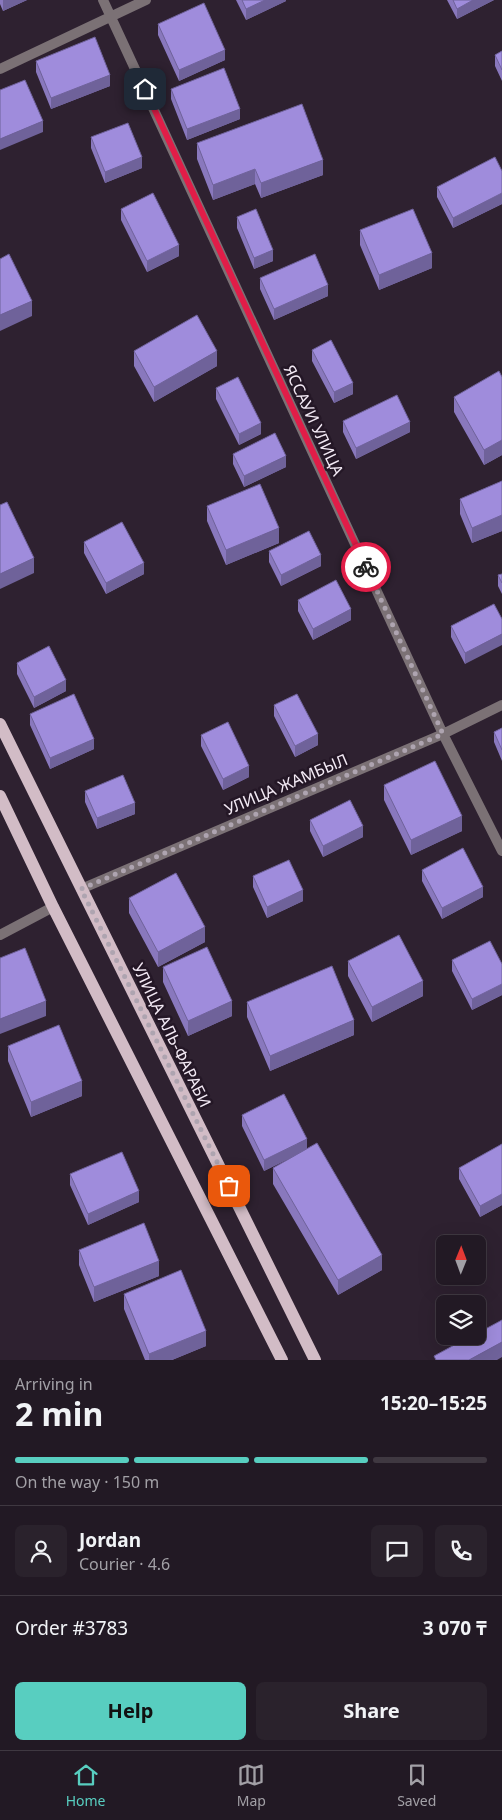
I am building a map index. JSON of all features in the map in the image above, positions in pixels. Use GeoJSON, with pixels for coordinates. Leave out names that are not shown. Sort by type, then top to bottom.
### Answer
{"type":"FeatureCollection","features":[{"type":"Feature","properties":{"kind":"main road","name":"УЛИЦА АЛЬ-ФАРАБИ"},"geometry":{"type":"LineString","coordinates":[[0,724],[315,1360]]}},
{"type":"Feature","properties":{"kind":"main road"},"geometry":{"type":"LineString","coordinates":[[0,796],[53,907],[282,1360]]}},
{"type":"Feature","properties":{"kind":"street","name":"ЯССАУИ УЛИЦА"},"geometry":{"type":"LineString","coordinates":[[103,0],[443,734],[502,851]]}},
{"type":"Feature","properties":{"kind":"street"},"geometry":{"type":"LineString","coordinates":[[0,69],[146,0]]}},
{"type":"Feature","properties":{"kind":"street","name":"УЛИЦА ЖАМБЫЛ"},"geometry":{"type":"LineString","coordinates":[[81,889],[443,734],[502,704]]}},
{"type":"Feature","properties":{"kind":"street"},"geometry":{"type":"LineString","coordinates":[[0,935],[53,907]]}},
{"type":"Feature","properties":{"kind":"building"},"geometry":{"type":"Polygon","coordinates":[[[242,0],[265,0],[246,9],[242,0]]]}},
{"type":"Feature","properties":{"kind":"building"},"geometry":{"type":"Polygon","coordinates":[[[453,0],[473,0],[457,9],[453,0]]]}},
{"type":"Feature","properties":{"kind":"building"},"geometry":{"type":"Polygon","coordinates":[[[204,3],[225,50],[179,70],[158,24],[204,3]]]}},
{"type":"Feature","properties":{"kind":"building"},"geometry":{"type":"Polygon","coordinates":[[[95,37],[110,75],[51,98],[36,61],[95,37]]]}},
{"type":"Feature","properties":{"kind":"building"},"geometry":{"type":"Polygon","coordinates":[[[502,51],[502,70],[495,55],[502,51]]]}},
{"type":"Feature","properties":{"kind":"building"},"geometry":{"type":"Polygon","coordinates":[[[224,68],[240,109],[187,129],[171,89],[224,68]]]}},
{"type":"Feature","properties":{"kind":"building"},"geometry":{"type":"Polygon","coordinates":[[[25,80],[43,121],[0,139],[0,90],[25,80]]]}},
{"type":"Feature","properties":{"kind":"building"},"geometry":{"type":"Polygon","coordinates":[[[302,104],[323,160],[261,183],[255,169],[213,185],[197,143],[302,104]]]}},
{"type":"Feature","properties":{"kind":"building"},"geometry":{"type":"Polygon","coordinates":[[[128,123],[142,157],[105,172],[91,137],[128,123]]]}},
{"type":"Feature","properties":{"kind":"building"},"geometry":{"type":"Polygon","coordinates":[[[495,157],[502,171],[502,193],[453,218],[437,187],[495,157]]]}},
{"type":"Feature","properties":{"kind":"building"},"geometry":{"type":"Polygon","coordinates":[[[153,193],[179,245],[147,261],[121,209],[153,193]]]}},
{"type":"Feature","properties":{"kind":"building"},"geometry":{"type":"Polygon","coordinates":[[[256,209],[273,250],[254,258],[237,217],[256,209]]]}},
{"type":"Feature","properties":{"kind":"building"},"geometry":{"type":"Polygon","coordinates":[[[413,209],[432,253],[379,275],[360,230],[413,209]]]}},
{"type":"Feature","properties":{"kind":"building"},"geometry":{"type":"Polygon","coordinates":[[[9,254],[32,301],[0,315],[0,259],[9,254]]]}},
{"type":"Feature","properties":{"kind":"building"},"geometry":{"type":"Polygon","coordinates":[[[315,254],[328,285],[274,309],[260,278],[315,254]]]}},
{"type":"Feature","properties":{"kind":"building"},"geometry":{"type":"Polygon","coordinates":[[[197,315],[217,351],[154,387],[134,351],[197,315]]]}},
{"type":"Feature","properties":{"kind":"building"},"geometry":{"type":"Polygon","coordinates":[[[331,340],[353,383],[334,392],[312,350],[331,340]]]}},
{"type":"Feature","properties":{"kind":"building"},"geometry":{"type":"Polygon","coordinates":[[[499,371],[502,377],[502,440],[484,450],[454,397],[499,371]]]}},
{"type":"Feature","properties":{"kind":"building"},"geometry":{"type":"Polygon","coordinates":[[[238,377],[261,423],[239,434],[216,388],[238,377]]]}},
{"type":"Feature","properties":{"kind":"building"},"geometry":{"type":"Polygon","coordinates":[[[397,395],[410,422],[356,448],[343,421],[397,395]]]}},
{"type":"Feature","properties":{"kind":"building"},"geometry":{"type":"Polygon","coordinates":[[[275,433],[286,456],[244,476],[233,454],[275,433]]]}},
{"type":"Feature","properties":{"kind":"building"},"geometry":{"type":"Polygon","coordinates":[[[502,481],[502,515],[472,528],[460,499],[502,481]]]}},
{"type":"Feature","properties":{"kind":"building"},"geometry":{"type":"Polygon","coordinates":[[[260,484],[279,528],[226,550],[207,506],[260,484]]]}},
{"type":"Feature","properties":{"kind":"building"},"geometry":{"type":"Polygon","coordinates":[[[7,502],[34,558],[0,574],[0,505],[7,502]]]}},
{"type":"Feature","properties":{"kind":"building"},"geometry":{"type":"Polygon","coordinates":[[[122,522],[144,563],[106,583],[84,542],[122,522]]]}},
{"type":"Feature","properties":{"kind":"building"},"geometry":{"type":"Polygon","coordinates":[[[309,531],[321,555],[281,575],[269,551],[309,531]]]}},
{"type":"Feature","properties":{"kind":"building"},"geometry":{"type":"Polygon","coordinates":[[[502,574],[502,583],[498,575],[502,574]]]}},
{"type":"Feature","properties":{"kind":"building"},"geometry":{"type":"Polygon","coordinates":[[[336,580],[351,609],[313,629],[298,600],[336,580]]]}},
{"type":"Feature","properties":{"kind":"building"},"geometry":{"type":"Polygon","coordinates":[[[494,604],[502,619],[502,634],[465,653],[451,626],[494,604]]]}},
{"type":"Feature","properties":{"kind":"building"},"geometry":{"type":"Polygon","coordinates":[[[49,646],[66,680],[34,697],[17,663],[49,646]]]}},
{"type":"Feature","properties":{"kind":"building"},"geometry":{"type":"Polygon","coordinates":[[[74,694],[94,739],[50,758],[30,714],[74,694]]]}},
{"type":"Feature","properties":{"kind":"building"},"geometry":{"type":"Polygon","coordinates":[[[297,694],[318,734],[295,746],[274,705],[297,694]]]}},
{"type":"Feature","properties":{"kind":"building"},"geometry":{"type":"Polygon","coordinates":[[[228,722],[249,766],[223,779],[201,735],[228,722]]]}},
{"type":"Feature","properties":{"kind":"building"},"geometry":{"type":"Polygon","coordinates":[[[502,728],[502,750],[494,732],[502,728]]]}},
{"type":"Feature","properties":{"kind":"building"},"geometry":{"type":"Polygon","coordinates":[[[435,761],[462,816],[411,840],[384,785],[435,761]]]}},
{"type":"Feature","properties":{"kind":"building"},"geometry":{"type":"Polygon","coordinates":[[[123,775],[135,803],[97,818],[85,791],[123,775]]]}},
{"type":"Feature","properties":{"kind":"building"},"geometry":{"type":"Polygon","coordinates":[[[350,800],[363,826],[323,846],[310,820],[350,800]]]}},
{"type":"Feature","properties":{"kind":"building"},"geometry":{"type":"Polygon","coordinates":[[[463,848],[483,887],[442,908],[422,870],[463,848]]]}},
{"type":"Feature","properties":{"kind":"building"},"geometry":{"type":"Polygon","coordinates":[[[289,860],[303,890],[267,907],[253,876],[289,860]]]}},
{"type":"Feature","properties":{"kind":"building"},"geometry":{"type":"Polygon","coordinates":[[[176,873],[205,927],[158,952],[129,898],[176,873]]]}},
{"type":"Feature","properties":{"kind":"building"},"geometry":{"type":"Polygon","coordinates":[[[399,935],[423,981],[372,1007],[348,961],[399,935]]]}},
{"type":"Feature","properties":{"kind":"building"},"geometry":{"type":"Polygon","coordinates":[[[490,941],[502,964],[502,984],[472,999],[452,960],[490,941]]]}},
{"type":"Feature","properties":{"kind":"building"},"geometry":{"type":"Polygon","coordinates":[[[207,947],[232,1001],[188,1021],[163,967],[207,947]]]}},
{"type":"Feature","properties":{"kind":"building"},"geometry":{"type":"Polygon","coordinates":[[[25,948],[46,1001],[0,1019],[0,958],[25,948]]]}},
{"type":"Feature","properties":{"kind":"building"},"geometry":{"type":"Polygon","coordinates":[[[332,966],[354,1020],[270,1056],[247,1002],[332,966]]]}},
{"type":"Feature","properties":{"kind":"building"},"geometry":{"type":"Polygon","coordinates":[[[59,1025],[82,1081],[31,1102],[8,1046],[59,1025]]]}},
{"type":"Feature","properties":{"kind":"building"},"geometry":{"type":"Polygon","coordinates":[[[284,1094],[307,1139],[264,1160],[242,1115],[284,1094]]]}},
{"type":"Feature","properties":{"kind":"building"},"geometry":{"type":"Polygon","coordinates":[[[317,1143],[382,1255],[338,1280],[273,1168],[317,1143]]]}},
{"type":"Feature","properties":{"kind":"building"},"geometry":{"type":"Polygon","coordinates":[[[502,1144],[502,1194],[480,1206],[459,1168],[502,1144]]]}},
{"type":"Feature","properties":{"kind":"building"},"geometry":{"type":"Polygon","coordinates":[[[122,1152],[139,1191],[88,1214],[70,1174],[122,1152]]]}},
{"type":"Feature","properties":{"kind":"building"},"geometry":{"type":"Polygon","coordinates":[[[144,1223],[159,1261],[94,1287],[79,1250],[144,1223]]]}},
{"type":"Feature","properties":{"kind":"building"},"geometry":{"type":"Polygon","coordinates":[[[181,1270],[206,1331],[149,1354],[124,1294],[181,1270]]]}},
{"type":"Feature","properties":{"kind":"building"},"geometry":{"type":"Polygon","coordinates":[[[502,1320],[502,1342],[469,1360],[436,1360],[434,1356],[454,1345],[486,1345],[486,1329],[502,1320]]]}},
{"type":"Feature","properties":{"kind":"way so far"},"geometry":{"type":"LineString","coordinates":[[229,1186],[81,889],[443,734],[366,567]]}},
{"type":"Feature","properties":{"kind":"route"},"geometry":{"type":"LineString","coordinates":[[145,89],[366,567]]}}]}
